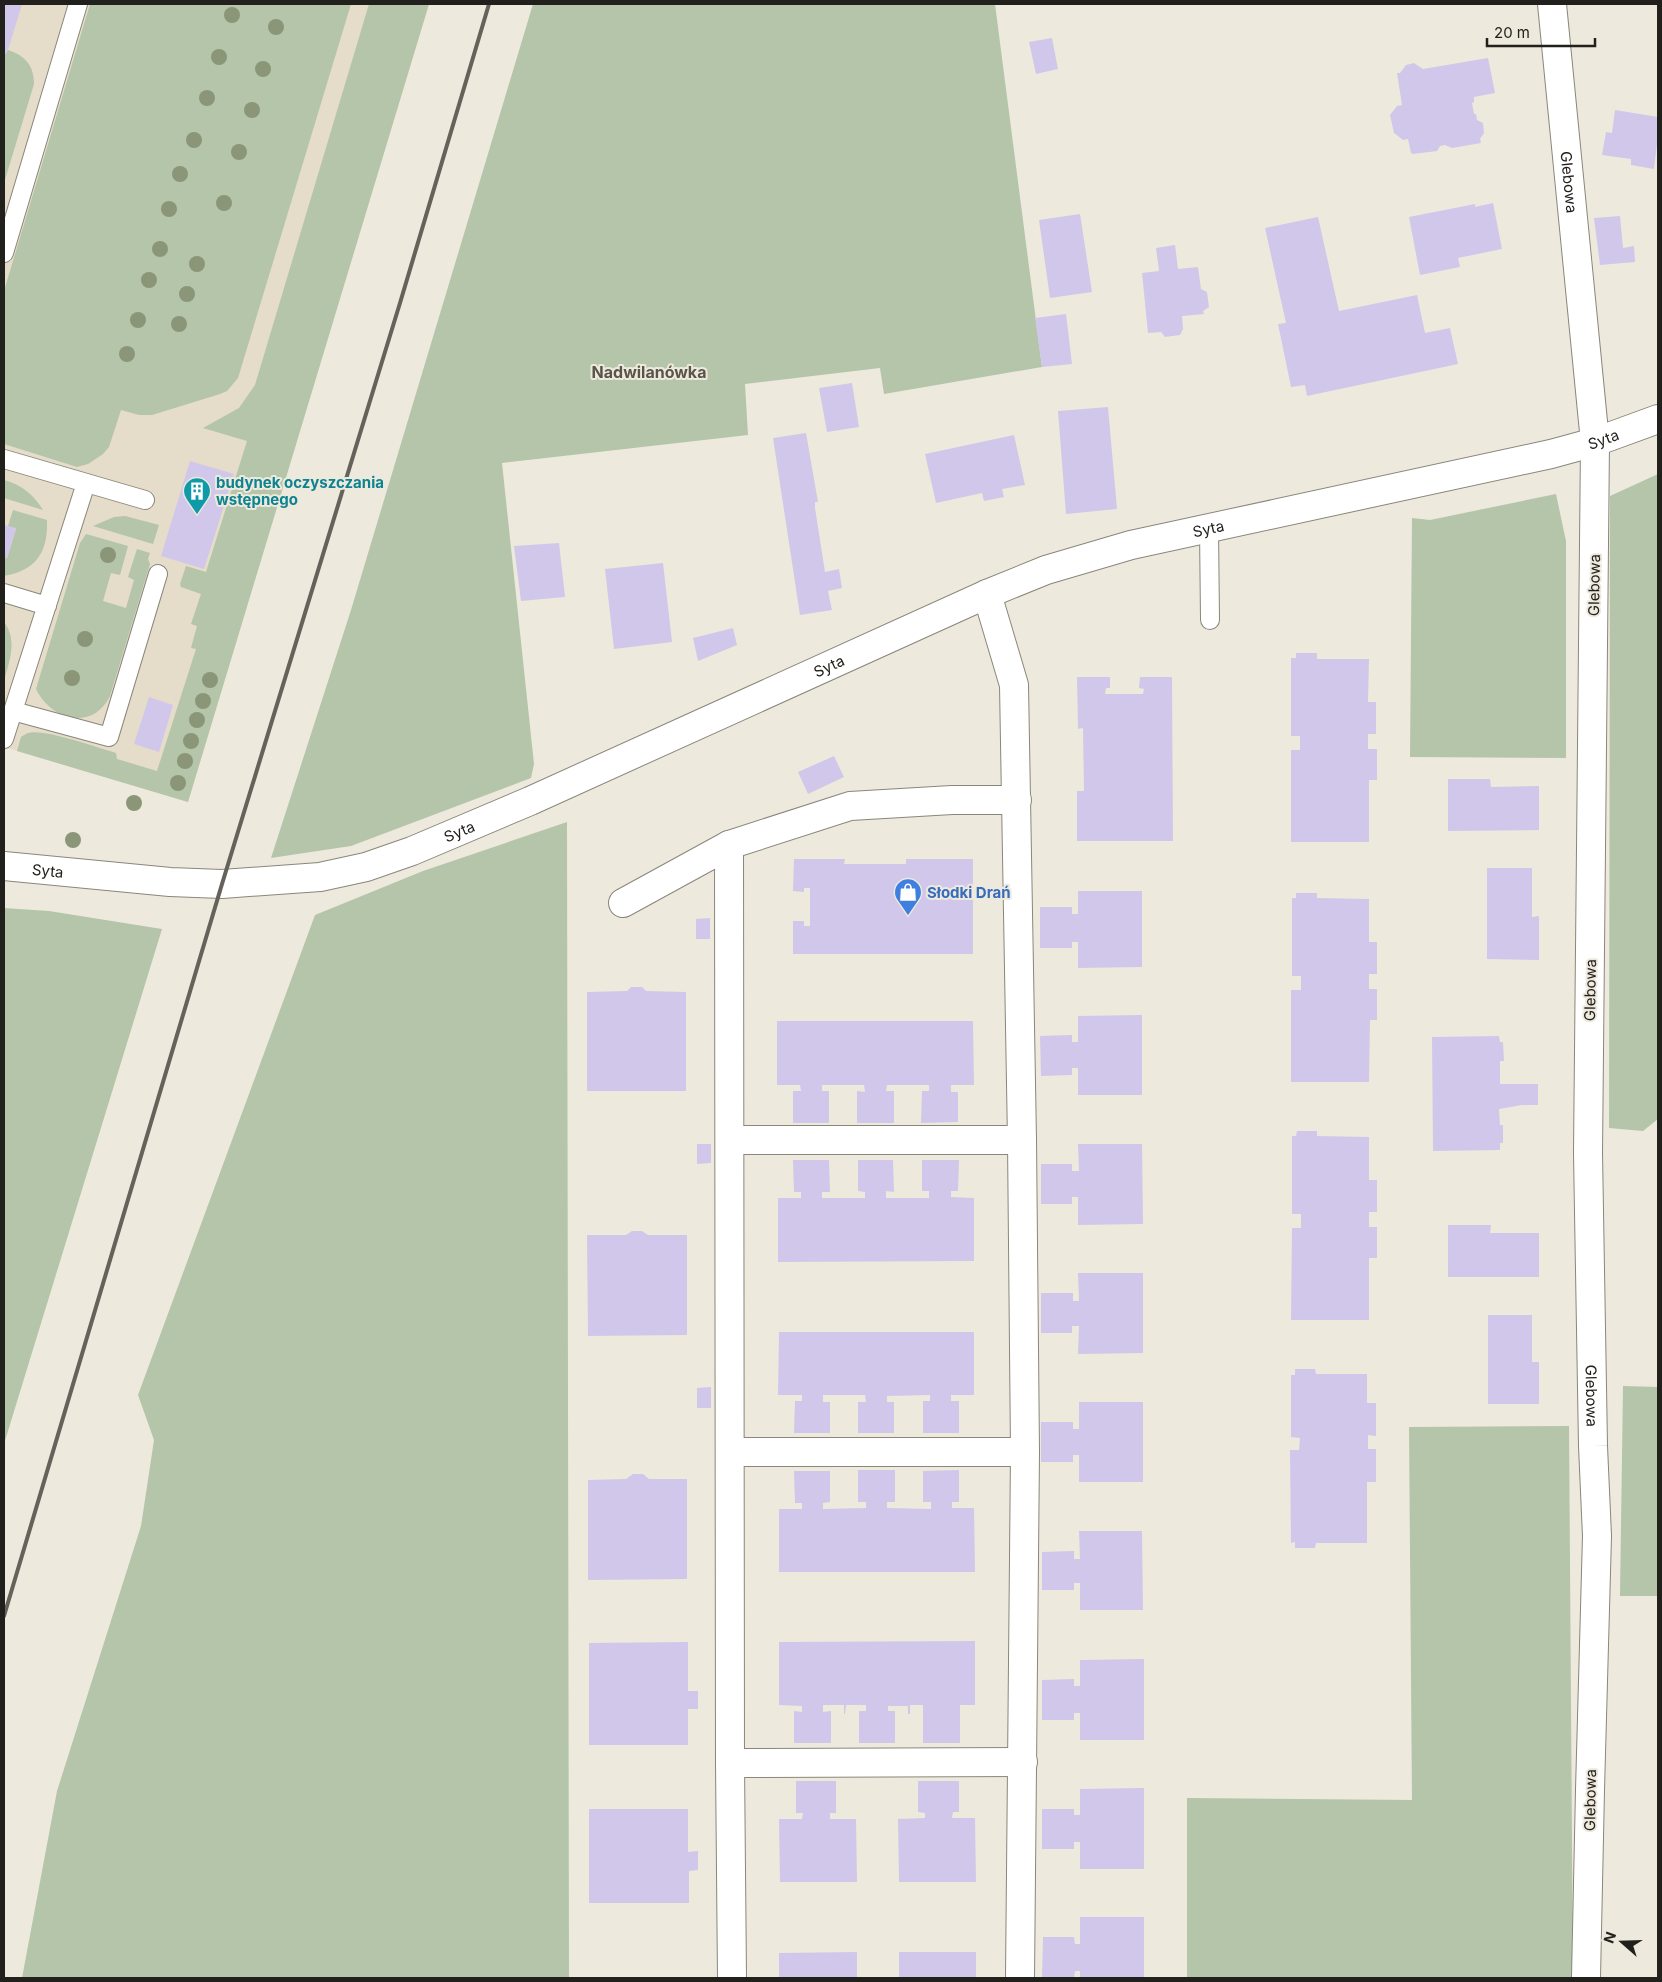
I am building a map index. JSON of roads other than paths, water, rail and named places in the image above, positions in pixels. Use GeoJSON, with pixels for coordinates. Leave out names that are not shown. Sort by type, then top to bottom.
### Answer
{"type":"FeatureCollection","features":[{"type":"Feature","properties":{"kind":"street","name":"Glebowa"},"geometry":{"type":"LineString","coordinates":[[1552,4],[1595,442],[1588,1153],[1593,1446],[1597,1536],[1586,1978]]}},
{"type":"Feature","properties":{"kind":"street","name":"Syta"},"geometry":{"type":"LineString","coordinates":[[4,866],[170,882],[222,884],[320,877],[366,867],[412,851],[530,801],[987,594],[1046,570],[1131,545],[1552,454],[1595,442],[1658,419]]}},
{"type":"Feature","properties":{"kind":"street"},"geometry":{"type":"LineString","coordinates":[[987,594],[1014,685],[1025,1452],[1020,1978]]}},
{"type":"Feature","properties":{"kind":"street"},"geometry":{"type":"LineString","coordinates":[[623,903],[729,844],[850,806],[952,800],[1016,800]]}},
{"type":"Feature","properties":{"kind":"street"},"geometry":{"type":"LineString","coordinates":[[729,844],[732,1978]]}},
{"type":"Feature","properties":{"kind":"street"},"geometry":{"type":"LineString","coordinates":[[730,1140],[1022,1140]]}},
{"type":"Feature","properties":{"kind":"street"},"geometry":{"type":"LineString","coordinates":[[730,1452],[1025,1452]]}},
{"type":"Feature","properties":{"kind":"street"},"geometry":{"type":"LineString","coordinates":[[730,1762],[1022,1762]]}},
{"type":"Feature","properties":{"kind":"lane"},"geometry":{"type":"LineString","coordinates":[[4,253],[78,4]]}},
{"type":"Feature","properties":{"kind":"lane"},"geometry":{"type":"LineString","coordinates":[[4,459],[145,500]]}},
{"type":"Feature","properties":{"kind":"lane"},"geometry":{"type":"LineString","coordinates":[[4,739],[86,483]]}},
{"type":"Feature","properties":{"kind":"lane"},"geometry":{"type":"LineString","coordinates":[[1209,529],[1210,620]]}},
{"type":"Feature","properties":{"kind":"lane"},"geometry":{"type":"LineString","coordinates":[[14,711],[109,737],[158,574]]}},
{"type":"Feature","properties":{"kind":"lane"},"geometry":{"type":"LineString","coordinates":[[4,593],[46,606]]}},
{"type":"Feature","properties":{"kind":"railway"},"geometry":{"type":"LineString","coordinates":[[4,1616],[222,884],[400,303],[489,4]]}},
{"type":"Feature","properties":{"kind":"place","name":"budynek oczyszczania wstępnego"},"geometry":{"type":"Point","coordinates":[197,515]}},
{"type":"Feature","properties":{"kind":"place","name":"Słodki Drań"},"geometry":{"type":"Point","coordinates":[908,916]}},
{"type":"Feature","properties":{"kind":"district","name":"Nadwilanówka"},"geometry":{"type":"Point","coordinates":[649,372]}}]}
